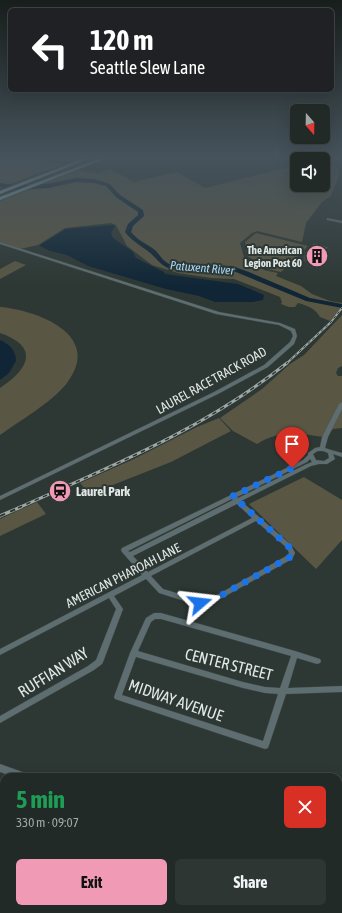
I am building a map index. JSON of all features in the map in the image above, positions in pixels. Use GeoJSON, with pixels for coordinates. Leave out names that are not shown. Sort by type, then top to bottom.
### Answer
{"type":"FeatureCollection","features":[{"type":"Feature","properties":{"kind":"street"},"geometry":{"type":"LineString","coordinates":[[328,219],[342,222]]}},
{"type":"Feature","properties":{"kind":"street","name":"LAUREL RACE TRACK ROAD"},"geometry":{"type":"LineString","coordinates":[[0,243],[222,314],[280,324],[293,330],[295,336],[292,343],[266,366],[216,393],[0,498]]}},
{"type":"Feature","properties":{"kind":"street"},"geometry":{"type":"LineString","coordinates":[[322,449],[325,436],[342,404]]}},
{"type":"Feature","properties":{"kind":"street"},"geometry":{"type":"LineString","coordinates":[[235,499],[305,461],[314,450],[322,449],[342,455]]}},
{"type":"Feature","properties":{"kind":"street"},"geometry":{"type":"LineString","coordinates":[[330,452],[333,457],[331,461]]}},
{"type":"Feature","properties":{"kind":"street"},"geometry":{"type":"LineString","coordinates":[[310,456],[314,461],[325,463],[342,459]]}},
{"type":"Feature","properties":{"kind":"street"},"geometry":{"type":"LineString","coordinates":[[235,499],[289,547],[291,550],[291,555],[290,557],[211,601],[200,603],[164,593],[158,589],[127,553],[235,499],[309,465],[319,462]]}},
{"type":"Feature","properties":{"kind":"street","name":"AMERICAN PHAROAH LANE"},"geometry":{"type":"LineString","coordinates":[[0,652],[257,518]]}},
{"type":"Feature","properties":{"kind":"street","name":"RUFFIAN WAY"},"geometry":{"type":"LineString","coordinates":[[0,720],[99,662],[120,609],[110,595]]}},
{"type":"Feature","properties":{"kind":"street","name":"MIDWAY AVENUE"},"geometry":{"type":"LineString","coordinates":[[283,691],[265,745],[118,697],[148,620],[157,615],[318,661]]}},
{"type":"Feature","properties":{"kind":"street","name":"CENTER STREET"},"geometry":{"type":"LineString","coordinates":[[134,653],[265,690],[283,691],[342,689]]}},
{"type":"Feature","properties":{"kind":"street"},"geometry":{"type":"LineString","coordinates":[[283,691],[295,654]]}},
{"type":"Feature","properties":{"kind":"street"},"geometry":{"type":"LineString","coordinates":[[0,768],[13,773]]}},
{"type":"Feature","properties":{"kind":"shaded area"},"geometry":{"type":"Polygon","coordinates":[[[1,201],[324,201],[306,223],[302,242],[257,231],[252,233],[240,243],[244,257],[264,270],[278,273],[276,276],[301,286],[312,294],[330,301],[342,303],[342,308],[330,321],[320,317],[316,311],[308,306],[298,303],[295,307],[289,307],[281,304],[282,302],[280,297],[234,279],[211,278],[178,273],[152,265],[127,246],[116,225],[111,223],[65,228],[38,245],[20,249],[0,242],[1,201]]]}},
{"type":"Feature","properties":{"kind":"shaded area"},"geometry":{"type":"Polygon","coordinates":[[[256,233],[308,246],[281,272],[267,269],[247,256],[245,242],[256,233]]]}},
{"type":"Feature","properties":{"kind":"shaded area"},"geometry":{"type":"Polygon","coordinates":[[[15,261],[26,265],[0,279],[0,269],[15,261]]]}},
{"type":"Feature","properties":{"kind":"shaded area"},"geometry":{"type":"Polygon","coordinates":[[[0,307],[31,313],[61,328],[72,339],[77,351],[76,366],[67,383],[53,397],[35,411],[0,435],[0,388],[18,374],[26,359],[25,352],[21,345],[13,339],[0,333],[0,307]]]}},
{"type":"Feature","properties":{"kind":"shaded area"},"geometry":{"type":"Polygon","coordinates":[[[342,315],[342,366],[338,368],[336,373],[338,376],[342,376],[342,428],[333,429],[325,437],[282,434],[266,439],[257,444],[233,431],[220,418],[262,389],[290,364],[304,355],[342,315]]]}},
{"type":"Feature","properties":{"kind":"shaded area"},"geometry":{"type":"Polygon","coordinates":[[[219,418],[231,431],[171,462],[90,494],[80,483],[134,459],[197,427],[219,418]]]}},
{"type":"Feature","properties":{"kind":"shaded area"},"geometry":{"type":"Polygon","coordinates":[[[304,477],[342,500],[342,540],[316,569],[249,504],[304,477]]]}},
{"type":"Feature","properties":{"kind":"shaded area"},"geometry":{"type":"Polygon","coordinates":[[[37,502],[46,514],[0,536],[0,519],[37,502]]]}},
{"type":"Feature","properties":{"kind":"water"},"geometry":{"type":"Polygon","coordinates":[[[115,226],[111,233],[113,238],[133,252],[136,258],[164,272],[165,274],[238,284],[264,295],[263,300],[253,302],[215,302],[199,296],[166,289],[88,266],[67,255],[50,251],[40,246],[66,229],[115,226]]]}},
{"type":"Feature","properties":{"kind":"water"},"geometry":{"type":"Polygon","coordinates":[[[0,340],[11,348],[15,354],[16,361],[9,373],[0,380],[0,340]]]}},
{"type":"Feature","properties":{"kind":"building"},"geometry":{"type":"Polygon","coordinates":[[[314,243],[329,247],[319,257],[304,254],[314,243]]]}},
{"type":"Feature","properties":{"kind":"waterway","name":"Patuxent River"},"geometry":{"type":"LineString","coordinates":[[124,201],[141,211],[141,216],[130,225],[128,232],[130,235],[136,241],[152,251],[162,262],[171,267],[232,268],[247,273],[308,300],[342,306]]}},
{"type":"Feature","properties":{"kind":"railway"},"geometry":{"type":"LineString","coordinates":[[286,364],[331,322],[342,308]]}},
{"type":"Feature","properties":{"kind":"railway"},"geometry":{"type":"LineString","coordinates":[[18,508],[123,461],[191,427],[256,386],[287,363]]}},
{"type":"Feature","properties":{"kind":"railway"},"geometry":{"type":"LineString","coordinates":[[0,516],[21,507]]}},
{"type":"Feature","properties":{"kind":"place","name":"The American Legion Post 60"},"geometry":{"type":"Point","coordinates":[317,256]}},
{"type":"Feature","properties":{"kind":"place","name":"Laurel Park"},"geometry":{"type":"Point","coordinates":[60,491]}},
{"type":"Feature","properties":{"kind":"route"},"geometry":{"type":"LineString","coordinates":[[200,603],[208,603],[290,557],[292,553],[289,547],[233,496],[292,468]]}}]}
